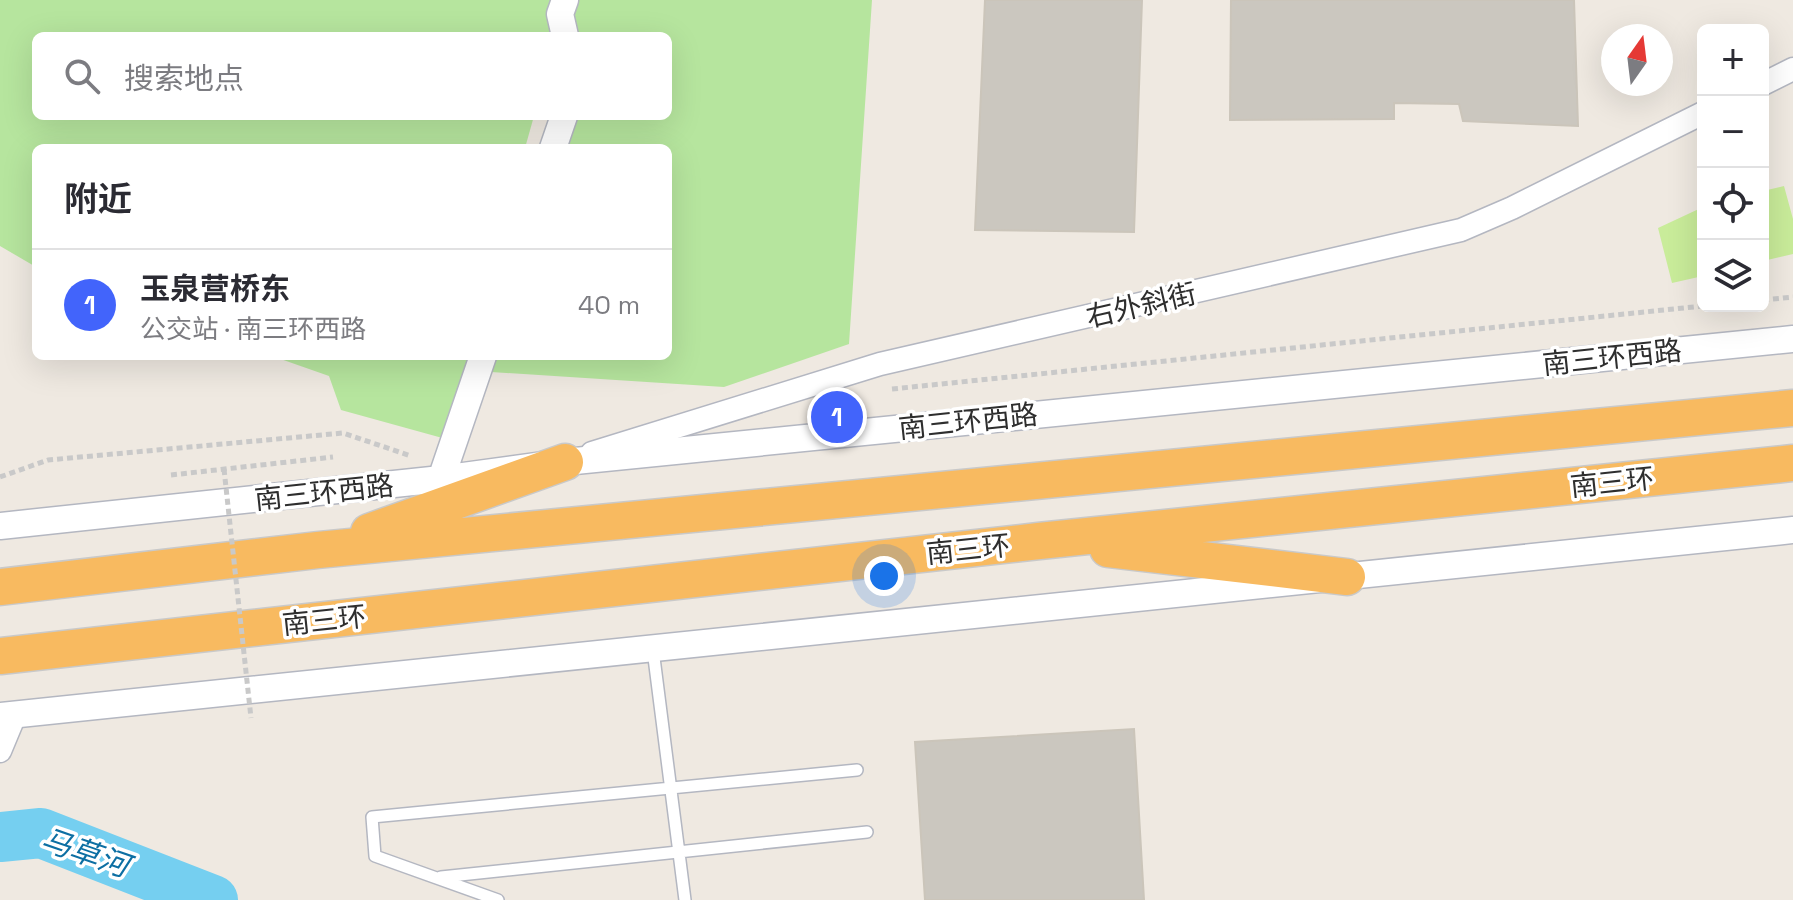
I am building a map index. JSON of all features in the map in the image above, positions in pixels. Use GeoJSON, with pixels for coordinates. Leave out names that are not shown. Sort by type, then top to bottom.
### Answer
{"type":"FeatureCollection","features":[{"type":"Feature","properties":{"kind":"highway","name":"南三环"},"geometry":{"type":"LineString","coordinates":[[0,587],[318,550],[1793,408]]}},
{"type":"Feature","properties":{"kind":"highway"},"geometry":{"type":"LineString","coordinates":[[318,550],[565,462]]}},
{"type":"Feature","properties":{"kind":"highway","name":"南三环"},"geometry":{"type":"LineString","coordinates":[[0,656],[1039,541],[1793,463]]}},
{"type":"Feature","properties":{"kind":"highway"},"geometry":{"type":"LineString","coordinates":[[1039,541],[1347,577]]}},
{"type":"Feature","properties":{"kind":"street"},"geometry":{"type":"LineString","coordinates":[[564,32],[560,14],[565,0]]}},
{"type":"Feature","properties":{"kind":"street"},"geometry":{"type":"LineString","coordinates":[[1769,81],[1793,69]]}},
{"type":"Feature","properties":{"kind":"street","name":"右外斜街"},"geometry":{"type":"LineString","coordinates":[[565,462],[880,364],[1461,230],[1697,116]]}},
{"type":"Feature","properties":{"kind":"street"},"geometry":{"type":"LineString","coordinates":[[554,144],[563,120]]}},
{"type":"Feature","properties":{"kind":"street","name":"南三环西路"},"geometry":{"type":"LineString","coordinates":[[0,526],[445,467],[565,462],[1793,339]]}},
{"type":"Feature","properties":{"kind":"street"},"geometry":{"type":"LineString","coordinates":[[445,467],[482,360]]}},
{"type":"Feature","properties":{"kind":"street"},"geometry":{"type":"LineString","coordinates":[[0,751],[7,716],[1793,530]]}},
{"type":"Feature","properties":{"kind":"lane"},"geometry":{"type":"LineString","coordinates":[[653,650],[685,900]]}},
{"type":"Feature","properties":{"kind":"lane"},"geometry":{"type":"LineString","coordinates":[[498,900],[375,856],[372,817],[857,770]]}},
{"type":"Feature","properties":{"kind":"lane"},"geometry":{"type":"LineString","coordinates":[[436,878],[867,832]]}},
{"type":"Feature","properties":{"kind":"path"},"geometry":{"type":"LineString","coordinates":[[1769,299],[1793,297]]}},
{"type":"Feature","properties":{"kind":"path"},"geometry":{"type":"LineString","coordinates":[[889,389],[1697,307]]}},
{"type":"Feature","properties":{"kind":"path"},"geometry":{"type":"LineString","coordinates":[[0,477],[48,460],[343,433],[445,467]]}},
{"type":"Feature","properties":{"kind":"path"},"geometry":{"type":"LineString","coordinates":[[171,475],[333,457]]}},
{"type":"Feature","properties":{"kind":"path"},"geometry":{"type":"LineString","coordinates":[[224,469],[251,718]]}},
{"type":"Feature","properties":{"kind":"green space"},"geometry":{"type":"Polygon","coordinates":[[[0,0],[555,0],[552,32],[32,32],[32,120],[533,120],[526,144],[32,144],[32,265],[0,246],[0,0]]]}},
{"type":"Feature","properties":{"kind":"green space"},"geometry":{"type":"Polygon","coordinates":[[[575,0],[872,0],[849,344],[724,387],[491,372],[496,360],[672,360],[672,144],[568,144],[577,120],[672,120],[672,32],[574,32],[570,12],[575,0]]]}},
{"type":"Feature","properties":{"kind":"green space"},"geometry":{"type":"Polygon","coordinates":[[[1784,186],[1793,219],[1793,254],[1769,260],[1769,240],[1769,190],[1784,186]]]}},
{"type":"Feature","properties":{"kind":"green space"},"geometry":{"type":"Polygon","coordinates":[[[1697,210],[1697,277],[1672,283],[1658,228],[1697,210]]]}},
{"type":"Feature","properties":{"kind":"green space"},"geometry":{"type":"Polygon","coordinates":[[[283,360],[469,360],[446,439],[341,410],[329,376],[283,360]]]}},
{"type":"Feature","properties":{"kind":"building"},"geometry":{"type":"Polygon","coordinates":[[[985,0],[1142,0],[1134,232],[975,230],[985,0]]]}},
{"type":"Feature","properties":{"kind":"building"},"geometry":{"type":"Polygon","coordinates":[[[1231,0],[1574,0],[1578,126],[1463,121],[1459,104],[1394,103],[1394,119],[1230,120],[1231,0]]]}},
{"type":"Feature","properties":{"kind":"building"},"geometry":{"type":"Polygon","coordinates":[[[1134,729],[1144,900],[925,900],[915,742],[1134,729]]]}},
{"type":"Feature","properties":{"kind":"waterway","name":"马草河"},"geometry":{"type":"LineString","coordinates":[[0,837],[41,833],[213,900]]}},
{"type":"Feature","properties":{"kind":"place","name":"玉泉营桥东"},"geometry":{"type":"Point","coordinates":[837,417]}}]}
